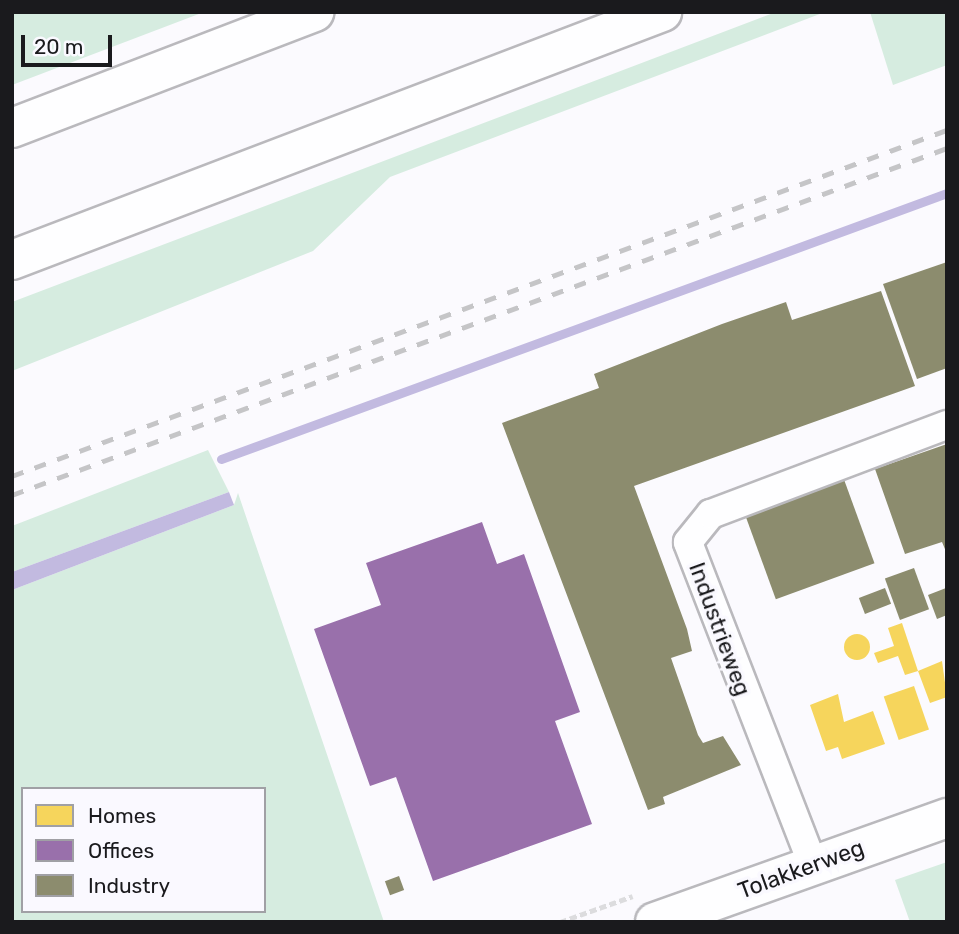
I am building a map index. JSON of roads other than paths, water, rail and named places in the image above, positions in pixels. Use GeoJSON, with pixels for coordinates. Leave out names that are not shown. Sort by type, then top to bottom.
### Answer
{"type":"FeatureCollection","features":[{"type":"Feature","properties":{"kind":"main road"},"geometry":{"type":"LineString","coordinates":[[12,128],[314,12]]}},
{"type":"Feature","properties":{"kind":"main road"},"geometry":{"type":"LineString","coordinates":[[12,260],[662,12]]}},
{"type":"Feature","properties":{"kind":"main road","name":"Tolakkerweg"},"geometry":{"type":"LineString","coordinates":[[655,922],[947,818]]}},
{"type":"Feature","properties":{"kind":"street","name":"Industrieweg"},"geometry":{"type":"LineString","coordinates":[[813,864],[688,542],[711,514],[947,425]]}},
{"type":"Feature","properties":{"kind":"waterway"},"geometry":{"type":"LineString","coordinates":[[221,459],[947,193]]}},
{"type":"Feature","properties":{"kind":"railway"},"geometry":{"type":"LineString","coordinates":[[12,476],[947,130]]}},
{"type":"Feature","properties":{"kind":"railway"},"geometry":{"type":"LineString","coordinates":[[12,495],[947,148]]}}]}
